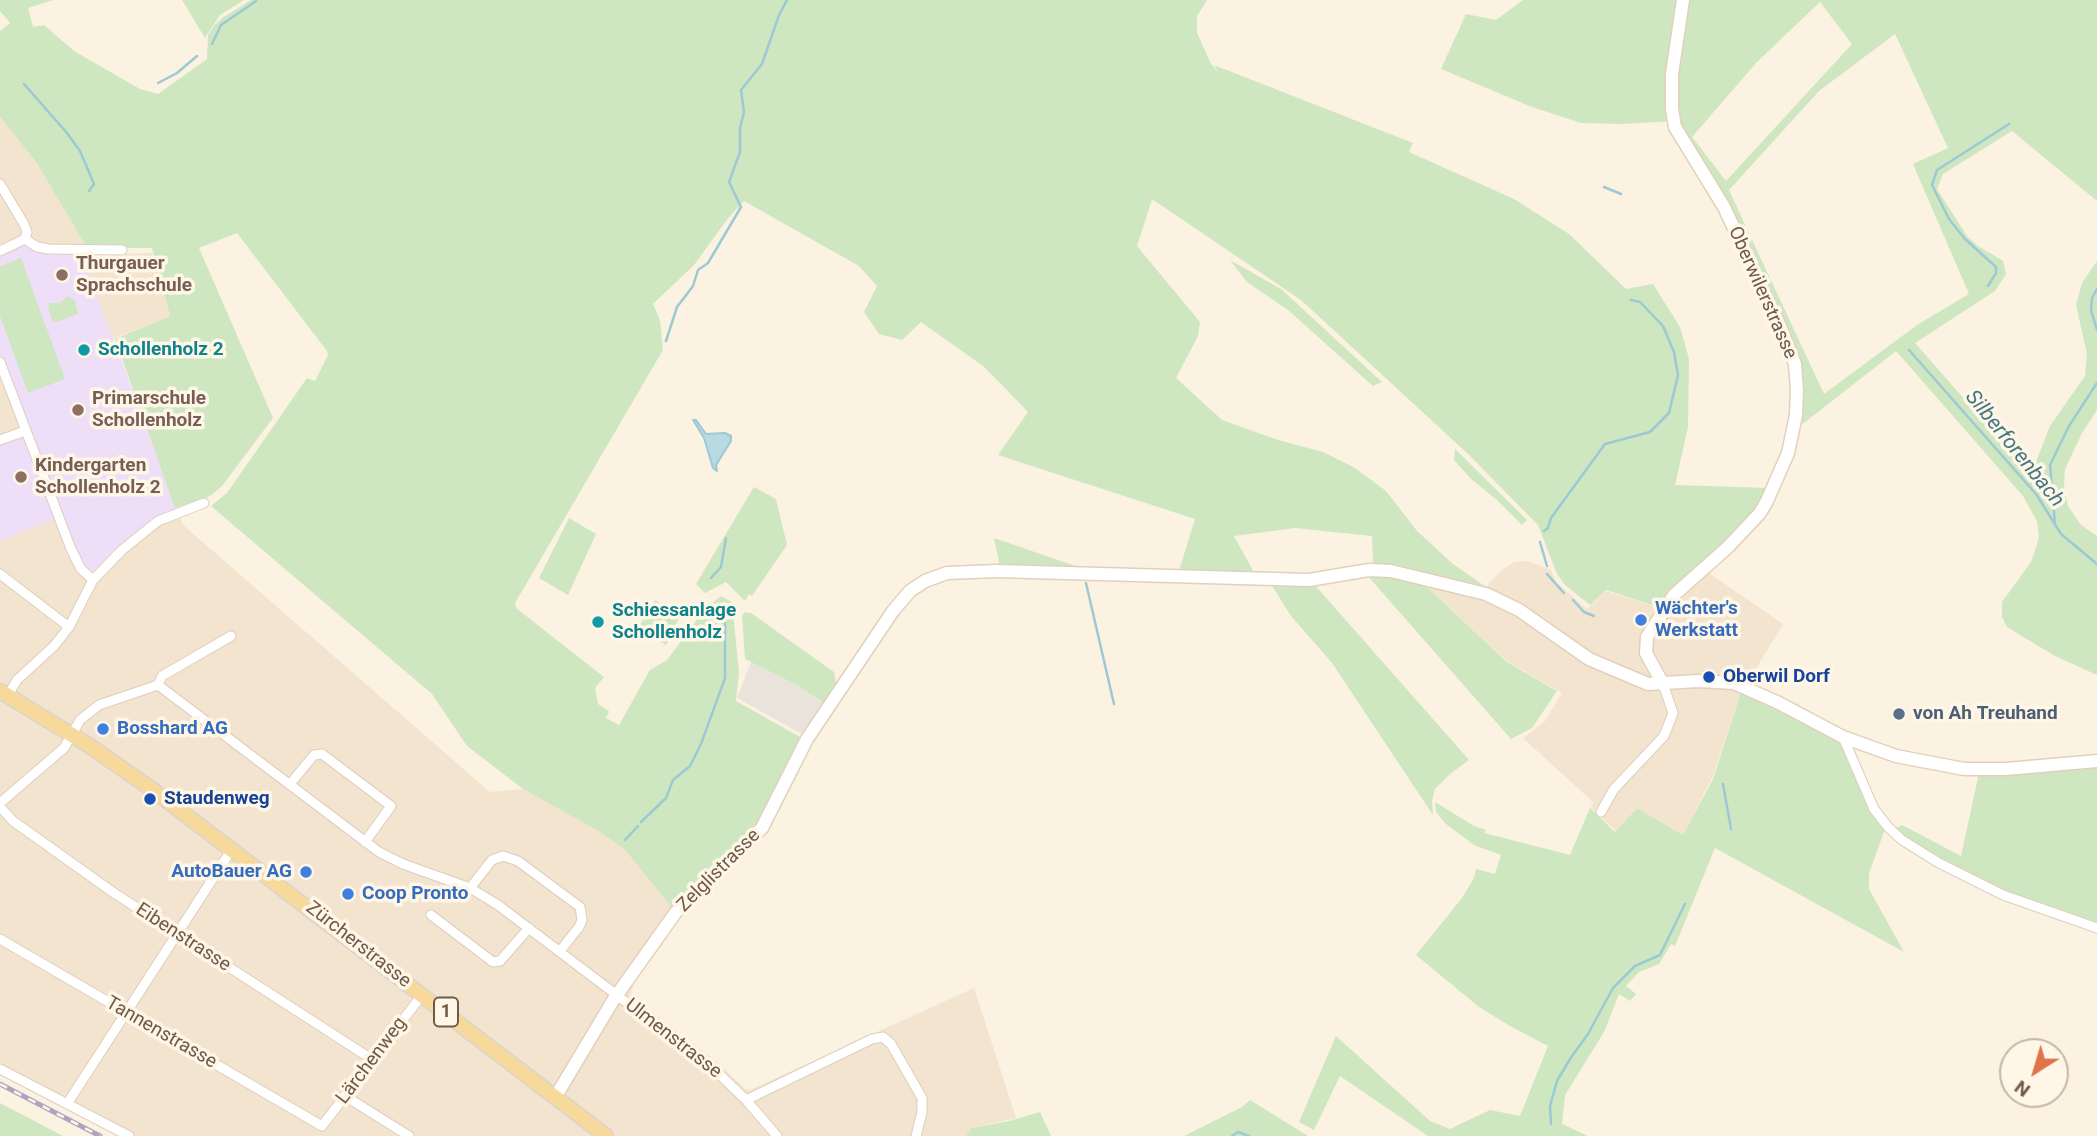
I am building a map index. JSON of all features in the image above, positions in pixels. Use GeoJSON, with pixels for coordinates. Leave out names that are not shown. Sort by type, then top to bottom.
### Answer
{"type":"FeatureCollection","features":[{"type":"Feature","properties":{"kind":"main road","name":"Zürcherstrasse"},"geometry":{"type":"LineString","coordinates":[[4,693],[138,779],[606,1136]]}},
{"type":"Feature","properties":{"kind":"street","name":"Oberwilerstrasse"},"geometry":{"type":"LineString","coordinates":[[1601,812],[1614,789],[1664,736],[1673,713],[1663,684],[1646,653],[1646,640],[1674,595],[1728,547],[1760,513],[1788,453],[1796,415],[1795,365],[1781,329],[1724,207],[1675,127],[1672,74],[1683,0]]}},
{"type":"Feature","properties":{"kind":"street"},"geometry":{"type":"LineString","coordinates":[[0,184],[27,232],[25,239],[0,251]]}},
{"type":"Feature","properties":{"kind":"street"},"geometry":{"type":"LineString","coordinates":[[25,239],[38,247],[49,249],[122,250]]}},
{"type":"Feature","properties":{"kind":"street"},"geometry":{"type":"LineString","coordinates":[[0,362],[71,549],[80,569],[93,580]]}},
{"type":"Feature","properties":{"kind":"street"},"geometry":{"type":"LineString","coordinates":[[0,440],[25,431]]}},
{"type":"Feature","properties":{"kind":"street"},"geometry":{"type":"LineString","coordinates":[[4,693],[54,646],[69,627],[93,580],[122,550],[158,521],[204,503]]}},
{"type":"Feature","properties":{"kind":"street","name":"Zelglistrasse"},"geometry":{"type":"LineString","coordinates":[[556,1096],[617,995],[680,907],[762,828],[807,739],[893,611],[911,591],[925,581],[947,573],[996,571],[1310,580],[1368,570],[1391,571],[1486,594],[1519,610],[1589,659],[1648,684],[1709,681],[1743,685],[1843,737],[1896,756],[1965,769],[2006,769],[2097,761]]}},
{"type":"Feature","properties":{"kind":"street"},"geometry":{"type":"LineString","coordinates":[[0,574],[69,627]]}},
{"type":"Feature","properties":{"kind":"street"},"geometry":{"type":"LineString","coordinates":[[0,805],[64,748],[83,716],[100,704],[158,685],[162,676],[231,636]]}},
{"type":"Feature","properties":{"kind":"street","name":"Ulmenstrasse"},"geometry":{"type":"LineString","coordinates":[[158,685],[379,852],[403,864],[470,888],[529,928],[713,1068],[777,1136]]}},
{"type":"Feature","properties":{"kind":"street"},"geometry":{"type":"LineString","coordinates":[[1843,737],[1874,809],[1902,840],[1939,863],[2003,895],[2097,929]]}},
{"type":"Feature","properties":{"kind":"street"},"geometry":{"type":"LineString","coordinates":[[290,784],[314,755],[322,754],[391,806],[365,842]]}},
{"type":"Feature","properties":{"kind":"street","name":"Eibenstrasse"},"geometry":{"type":"LineString","coordinates":[[0,805],[13,821],[114,893],[373,1060]]}},
{"type":"Feature","properties":{"kind":"street"},"geometry":{"type":"LineString","coordinates":[[67,1104],[232,849]]}},
{"type":"Feature","properties":{"kind":"street"},"geometry":{"type":"LineString","coordinates":[[470,888],[492,860],[503,856],[518,861],[580,907],[582,920],[579,927],[560,951]]}},
{"type":"Feature","properties":{"kind":"street"},"geometry":{"type":"LineString","coordinates":[[431,915],[493,962],[500,961],[529,928]]}},
{"type":"Feature","properties":{"kind":"street","name":"Tannenstrasse"},"geometry":{"type":"LineString","coordinates":[[0,939],[322,1126]]}},
{"type":"Feature","properties":{"kind":"street","name":"Lärchenweg"},"geometry":{"type":"LineString","coordinates":[[322,1126],[422,995]]}},
{"type":"Feature","properties":{"kind":"street"},"geometry":{"type":"LineString","coordinates":[[746,1100],[872,1039],[883,1037],[891,1044],[922,1098],[922,1112],[916,1136]]}},
{"type":"Feature","properties":{"kind":"street"},"geometry":{"type":"LineString","coordinates":[[0,1069],[129,1136]]}},
{"type":"Feature","properties":{"kind":"street"},"geometry":{"type":"LineString","coordinates":[[345,1096],[409,1136]]}},
{"type":"Feature","properties":{"kind":"shaded area"},"geometry":{"type":"Polygon","coordinates":[[[0,117],[36,162],[91,255],[153,253],[170,316],[113,339],[183,525],[490,792],[523,789],[600,832],[625,850],[672,908],[631,984],[634,985],[631,992],[633,997],[715,1060],[745,1089],[750,1090],[974,988],[1016,1118],[971,1128],[966,1136],[129,1136],[0,1069],[0,117]]]}},
{"type":"Feature","properties":{"kind":"shaded area","name":"Primarschule Schollenholz"},"geometry":{"type":"Polygon","coordinates":[[[25,239],[38,247],[80,250],[178,512],[158,521],[93,580],[81,569],[58,518],[0,541],[0,440],[25,431],[0,362],[0,251],[25,239]]]}},
{"type":"Feature","properties":{"kind":"shaded area"},"geometry":{"type":"Polygon","coordinates":[[[1528,561],[1551,570],[1556,582],[1587,609],[1605,591],[1658,607],[1706,571],[1783,624],[1740,695],[1712,778],[1683,835],[1637,808],[1616,831],[1591,808],[1593,802],[1523,738],[1545,721],[1562,693],[1508,662],[1428,588],[1431,584],[1483,597],[1489,583],[1502,570],[1514,562],[1528,561]]]}},
{"type":"Feature","properties":{"kind":"shaded area"},"geometry":{"type":"Polygon","coordinates":[[[751,662],[797,685],[823,704],[802,734],[737,698],[751,662]]]}},
{"type":"Feature","properties":{"kind":"green space"},"geometry":{"type":"Polygon","coordinates":[[[0,0],[53,0],[28,8],[33,27],[44,25],[74,51],[140,89],[158,94],[207,59],[208,35],[214,26],[251,0],[1207,0],[1197,16],[1197,33],[1211,64],[1219,73],[1214,65],[1413,143],[1409,152],[1514,199],[1569,234],[1626,289],[1653,284],[1680,327],[1689,359],[1688,427],[1675,485],[1770,488],[1757,511],[1679,584],[1659,607],[1606,590],[1590,605],[1565,585],[1557,574],[1538,525],[1468,454],[1301,300],[1152,199],[1137,246],[1200,322],[1198,336],[1176,378],[1222,420],[1278,440],[1323,452],[1355,468],[1386,491],[1417,531],[1453,564],[1486,587],[1485,591],[1373,566],[1372,536],[1295,528],[1234,536],[1256,576],[1178,574],[1195,519],[998,455],[1028,412],[983,366],[921,322],[902,340],[879,334],[864,312],[877,286],[859,266],[744,201],[694,265],[653,304],[660,320],[663,350],[515,603],[516,608],[604,677],[595,688],[598,704],[609,711],[606,718],[619,725],[650,670],[667,660],[704,610],[721,596],[732,602],[739,673],[736,701],[800,737],[761,819],[749,836],[672,908],[625,850],[600,832],[523,789],[467,746],[432,694],[211,506],[227,493],[307,378],[315,381],[328,355],[237,233],[199,248],[273,418],[222,486],[210,496],[175,508],[115,339],[170,316],[152,248],[87,248],[36,162],[0,117],[0,31],[10,23],[0,11],[0,0]]]}},
{"type":"Feature","properties":{"kind":"green space"},"geometry":{"type":"Polygon","coordinates":[[[182,0],[244,0],[220,15],[205,38],[182,0]]]}},
{"type":"Feature","properties":{"kind":"green space"},"geometry":{"type":"Polygon","coordinates":[[[1523,0],[2097,0],[2097,201],[2012,131],[1943,174],[1937,189],[1967,236],[2003,261],[2006,274],[1995,291],[1915,343],[2031,475],[2050,426],[2085,376],[2087,354],[2076,305],[2082,283],[2097,261],[2097,410],[2082,433],[2065,469],[2064,487],[2068,506],[2081,525],[2097,536],[2097,675],[2055,656],[2007,627],[2002,617],[2002,602],[2031,562],[2039,538],[2037,521],[2023,496],[1896,351],[1804,423],[1797,424],[1799,367],[1674,121],[1581,123],[1532,107],[1441,69],[1466,14],[1496,20],[1523,0]],[[1820,2],[1757,62],[1692,137],[1726,181],[1852,44],[1820,2]],[[1895,34],[1819,91],[1729,190],[1824,394],[1917,325],[1969,294],[1913,164],[1948,148],[1895,34]]]}},
{"type":"Feature","properties":{"kind":"green space"},"geometry":{"type":"Polygon","coordinates":[[[21,258],[65,379],[28,393],[0,316],[0,266],[21,258]]]}},
{"type":"Feature","properties":{"kind":"green space"},"geometry":{"type":"Polygon","coordinates":[[[1230,260],[1281,289],[1382,382],[1373,386],[1288,310],[1247,282],[1230,260]]]}},
{"type":"Feature","properties":{"kind":"green space"},"geometry":{"type":"Polygon","coordinates":[[[68,296],[75,300],[78,314],[56,322],[52,320],[48,306],[50,303],[60,303],[68,296]]]}},
{"type":"Feature","properties":{"kind":"green space"},"geometry":{"type":"Polygon","coordinates":[[[1455,449],[1527,520],[1522,525],[1454,460],[1455,449]]]}},
{"type":"Feature","properties":{"kind":"green space"},"geometry":{"type":"Polygon","coordinates":[[[754,487],[776,499],[787,545],[752,596],[749,594],[745,601],[726,582],[705,593],[696,584],[754,487]]]}},
{"type":"Feature","properties":{"kind":"green space"},"geometry":{"type":"Polygon","coordinates":[[[569,518],[596,534],[568,595],[539,578],[569,518]]]}},
{"type":"Feature","properties":{"kind":"green space"},"geometry":{"type":"Polygon","coordinates":[[[994,538],[1090,571],[1000,567],[994,538]]]}},
{"type":"Feature","properties":{"kind":"green space"},"geometry":{"type":"Polygon","coordinates":[[[1366,574],[1391,574],[1431,583],[1428,588],[1507,662],[1557,691],[1532,728],[1511,739],[1366,574]]]}},
{"type":"Feature","properties":{"kind":"green space"},"geometry":{"type":"Polygon","coordinates":[[[1271,584],[1314,584],[1469,760],[1435,789],[1433,815],[1332,663],[1291,616],[1271,584]]]}},
{"type":"Feature","properties":{"kind":"green space"},"geometry":{"type":"Polygon","coordinates":[[[655,600],[680,616],[666,645],[638,628],[655,600]]]}},
{"type":"Feature","properties":{"kind":"green space"},"geometry":{"type":"Polygon","coordinates":[[[745,612],[751,613],[834,672],[836,683],[823,703],[797,685],[745,659],[742,616],[745,612]]]}},
{"type":"Feature","properties":{"kind":"green space"},"geometry":{"type":"Polygon","coordinates":[[[1742,689],[1840,739],[1885,829],[1869,873],[1869,889],[1904,952],[1715,848],[1675,946],[1671,944],[1659,964],[1639,972],[1626,986],[1636,994],[1630,1001],[1619,994],[1604,1032],[1565,1095],[1562,1124],[1588,1136],[1428,1136],[1340,1076],[1314,1130],[1299,1122],[1336,1036],[1430,1121],[1450,1129],[1490,1110],[1520,1116],[1548,1046],[1479,1007],[1416,955],[1462,898],[1474,878],[1476,869],[1495,874],[1501,855],[1474,845],[1446,824],[1436,812],[1435,802],[1474,826],[1486,830],[1484,833],[1570,855],[1590,808],[1615,832],[1637,808],[1683,835],[1713,779],[1742,689]]]}},
{"type":"Feature","properties":{"kind":"green space"},"geometry":{"type":"Polygon","coordinates":[[[2097,764],[2097,926],[2031,904],[1941,861],[1893,829],[1902,825],[1961,856],[1979,773],[2097,764]]]}},
{"type":"Feature","properties":{"kind":"green space"},"geometry":{"type":"Polygon","coordinates":[[[1250,1100],[1308,1136],[1184,1136],[1242,1107],[1250,1100]]]}},
{"type":"Feature","properties":{"kind":"green space"},"geometry":{"type":"Polygon","coordinates":[[[0,1103],[63,1136],[0,1136],[0,1103]]]}},
{"type":"Feature","properties":{"kind":"green space"},"geometry":{"type":"Polygon","coordinates":[[[1040,1112],[1051,1136],[966,1136],[971,1128],[1040,1112]]]}},
{"type":"Feature","properties":{"kind":"water"},"geometry":{"type":"Polygon","coordinates":[[[693,420],[696,420],[706,434],[725,433],[731,436],[731,441],[716,465],[717,471],[713,468],[704,438],[693,420]]]}},
{"type":"Feature","properties":{"kind":"waterway"},"geometry":{"type":"LineString","coordinates":[[666,341],[677,307],[693,286],[698,270],[708,263],[741,207],[729,182],[740,152],[740,128],[744,112],[741,90],[762,64],[787,0]]}},
{"type":"Feature","properties":{"kind":"waterway"},"geometry":{"type":"LineString","coordinates":[[212,44],[221,25],[256,1]]}},
{"type":"Feature","properties":{"kind":"waterway"},"geometry":{"type":"LineString","coordinates":[[158,83],[177,73],[197,56]]}},
{"type":"Feature","properties":{"kind":"waterway"},"geometry":{"type":"LineString","coordinates":[[24,84],[80,151],[94,184],[89,191]]}},
{"type":"Feature","properties":{"kind":"waterway"},"geometry":{"type":"LineString","coordinates":[[1988,286],[1996,273],[1996,267],[1965,239],[1949,219],[1932,185],[1937,170],[2009,124]]}},
{"type":"Feature","properties":{"kind":"waterway"},"geometry":{"type":"LineString","coordinates":[[1604,187],[1621,194]]}},
{"type":"Feature","properties":{"kind":"waterway"},"geometry":{"type":"LineString","coordinates":[[2097,289],[2092,298],[2091,310],[2097,330]]}},
{"type":"Feature","properties":{"kind":"waterway"},"geometry":{"type":"LineString","coordinates":[[1544,531],[1605,444],[1650,432],[1669,413],[1678,375],[1674,352],[1663,326],[1640,302],[1631,300]]}},
{"type":"Feature","properties":{"kind":"waterway","name":"Silberforenbach"},"geometry":{"type":"LineString","coordinates":[[1909,350],[2036,494],[2061,534],[2097,564]]}},
{"type":"Feature","properties":{"kind":"waterway"},"geometry":{"type":"LineString","coordinates":[[2055,524],[2050,465],[2069,426],[2097,383]]}},
{"type":"Feature","properties":{"kind":"waterway"},"geometry":{"type":"LineString","coordinates":[[711,578],[721,567],[726,538]]}},
{"type":"Feature","properties":{"kind":"waterway"},"geometry":{"type":"LineString","coordinates":[[1540,542],[1547,566]]}},
{"type":"Feature","properties":{"kind":"waterway"},"geometry":{"type":"LineString","coordinates":[[1547,574],[1564,593]]}},
{"type":"Feature","properties":{"kind":"waterway"},"geometry":{"type":"LineString","coordinates":[[1086,583],[1114,704]]}},
{"type":"Feature","properties":{"kind":"waterway"},"geometry":{"type":"LineString","coordinates":[[1573,600],[1584,612],[1594,616]]}},
{"type":"Feature","properties":{"kind":"waterway"},"geometry":{"type":"LineString","coordinates":[[641,822],[666,798],[673,780],[690,766],[701,744],[725,678],[725,607]]}},
{"type":"Feature","properties":{"kind":"waterway"},"geometry":{"type":"LineString","coordinates":[[1723,784],[1731,829]]}},
{"type":"Feature","properties":{"kind":"waterway"},"geometry":{"type":"LineString","coordinates":[[625,840],[638,826]]}},
{"type":"Feature","properties":{"kind":"waterway"},"geometry":{"type":"LineString","coordinates":[[1551,1124],[1550,1106],[1557,1081],[1588,1034],[1613,988],[1635,966],[1660,955],[1685,904]]}},
{"type":"Feature","properties":{"kind":"waterway"},"geometry":{"type":"LineString","coordinates":[[1232,1136],[1238,1132],[1249,1136]]}},
{"type":"Feature","properties":{"kind":"railway"},"geometry":{"type":"LineString","coordinates":[[0,1084],[100,1136]]}},
{"type":"Feature","properties":{"kind":"place","name":"Thurgauer Sprachschule"},"geometry":{"type":"Point","coordinates":[62,275]}},
{"type":"Feature","properties":{"kind":"place","name":"Schollenholz 2"},"geometry":{"type":"Point","coordinates":[84,350]}},
{"type":"Feature","properties":{"kind":"place","name":"Primarschule Schollenholz"},"geometry":{"type":"Point","coordinates":[78,410]}},
{"type":"Feature","properties":{"kind":"place","name":"Kindergarten Schollenholz 2"},"geometry":{"type":"Point","coordinates":[21,477]}},
{"type":"Feature","properties":{"kind":"place","name":"Wächter's Werkstatt"},"geometry":{"type":"Point","coordinates":[1641,620]}},
{"type":"Feature","properties":{"kind":"place","name":"Schiessanlage Schollenholz"},"geometry":{"type":"Point","coordinates":[598,622]}},
{"type":"Feature","properties":{"kind":"place","name":"Oberwil Dorf"},"geometry":{"type":"Point","coordinates":[1709,677]}},
{"type":"Feature","properties":{"kind":"place","name":"von Ah Treuhand"},"geometry":{"type":"Point","coordinates":[1899,714]}},
{"type":"Feature","properties":{"kind":"place","name":"Bosshard AG"},"geometry":{"type":"Point","coordinates":[103,729]}},
{"type":"Feature","properties":{"kind":"place","name":"Staudenweg"},"geometry":{"type":"Point","coordinates":[150,799]}},
{"type":"Feature","properties":{"kind":"place","name":"AutoBauer AG"},"geometry":{"type":"Point","coordinates":[306,872]}},
{"type":"Feature","properties":{"kind":"place","name":"Coop Pronto"},"geometry":{"type":"Point","coordinates":[348,894]}}]}
